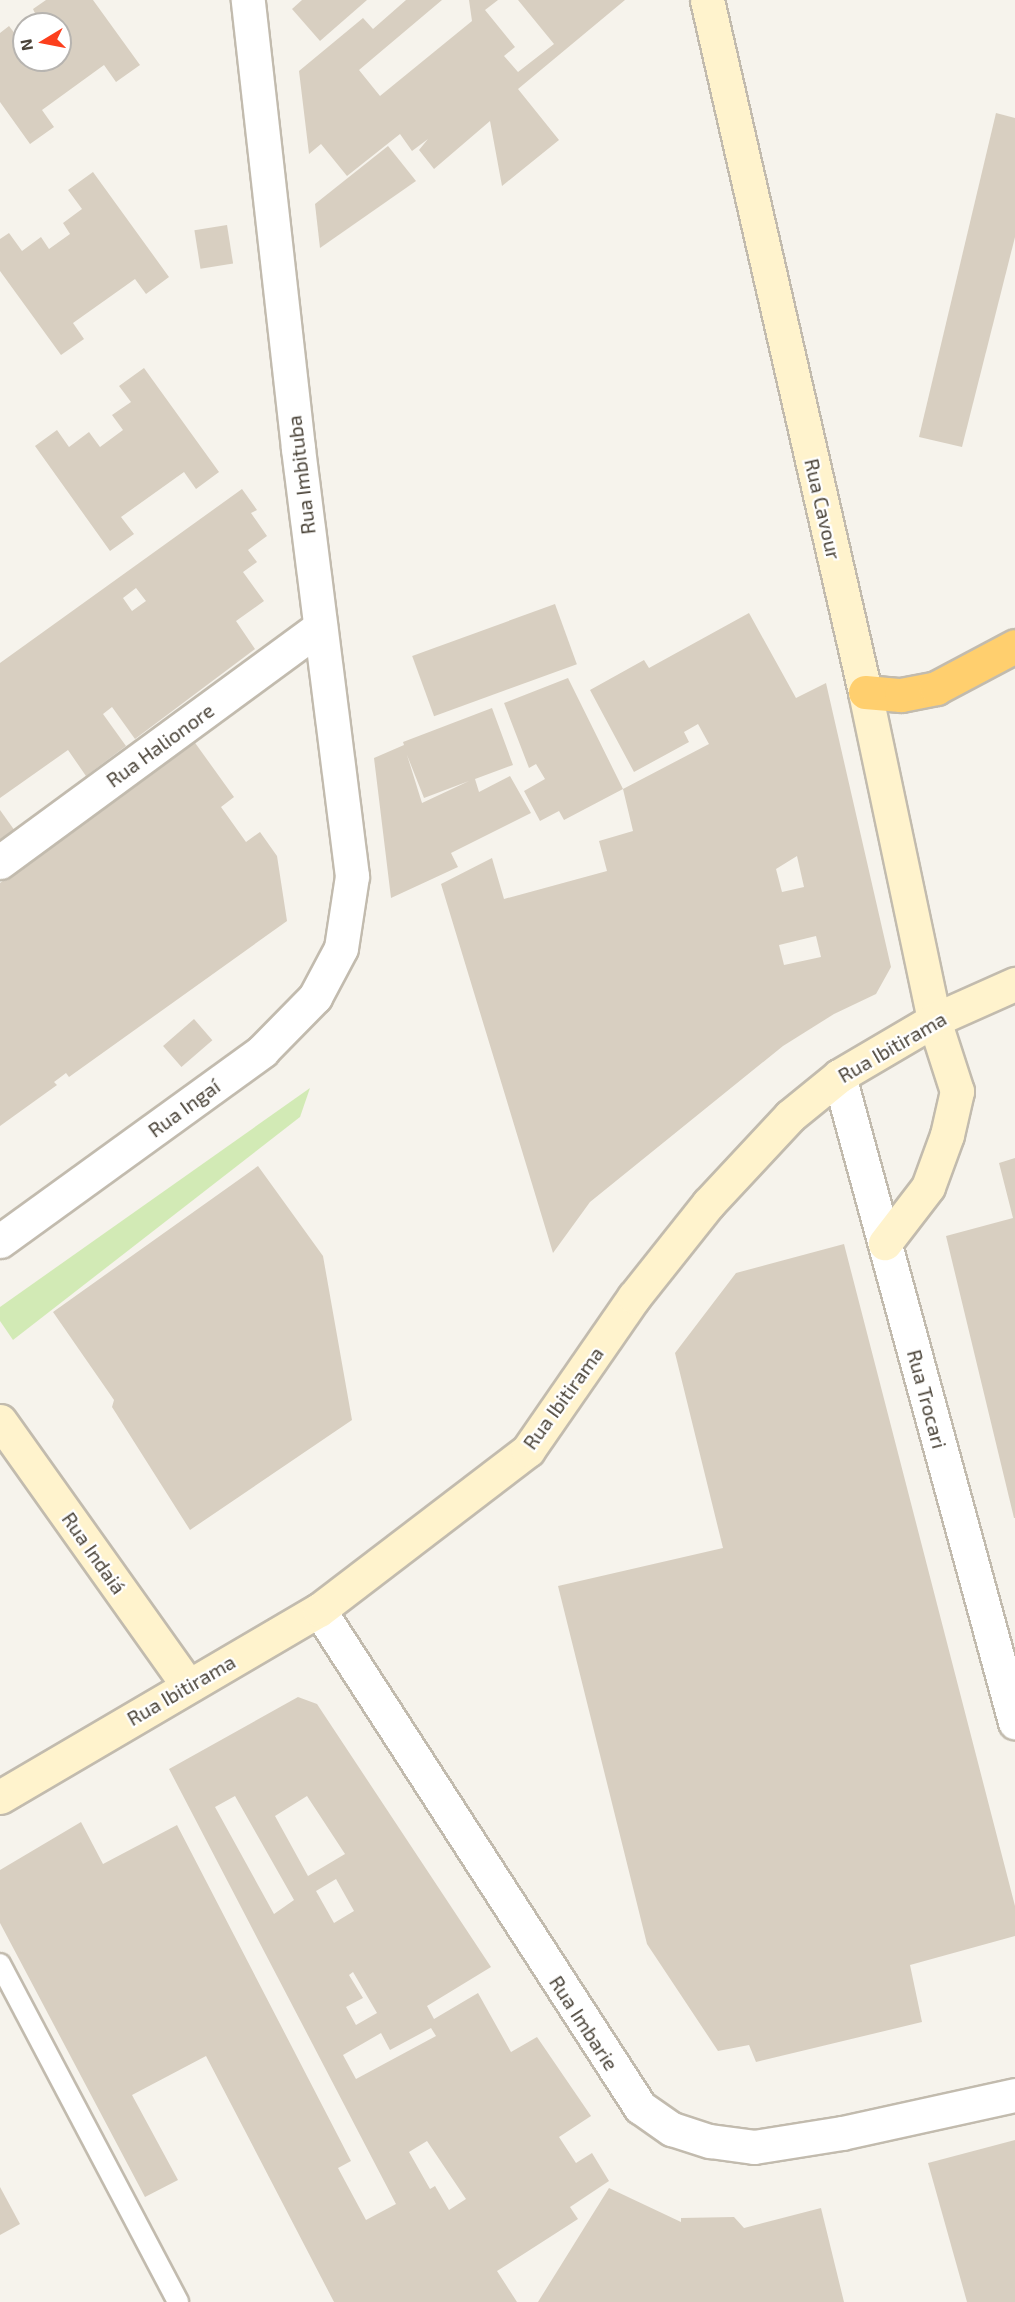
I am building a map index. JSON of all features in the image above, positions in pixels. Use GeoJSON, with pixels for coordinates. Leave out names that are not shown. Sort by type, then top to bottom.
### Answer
{"type":"FeatureCollection","features":[{"type":"Feature","properties":{"kind":"highway"},"geometry":{"type":"LineString","coordinates":[[864,692],[901,694],[936,688],[1015,646]]}},
{"type":"Feature","properties":{"kind":"main road","name":"Rua Cavour"},"geometry":{"type":"LineString","coordinates":[[707,0],[864,692],[934,1020],[957,1091],[947,1134],[928,1187],[885,1243]]}},
{"type":"Feature","properties":{"kind":"main road","name":"Rua Ibitirama"},"geometry":{"type":"LineString","coordinates":[[0,1797],[319,1610],[528,1450],[634,1297],[708,1204],[790,1116],[839,1076],[934,1020],[1015,984]]}},
{"type":"Feature","properties":{"kind":"main road","name":"Rua Indaiá"},"geometry":{"type":"LineString","coordinates":[[0,1421],[188,1686]]}},
{"type":"Feature","properties":{"kind":"street","name":"Rua Imbituba"},"geometry":{"type":"LineString","coordinates":[[248,0],[320,627],[352,876],[341,948]]}},
{"type":"Feature","properties":{"kind":"street","name":"Rua Halionore"},"geometry":{"type":"LineString","coordinates":[[0,862],[320,627]]}},
{"type":"Feature","properties":{"kind":"street","name":"Rua Ingaí"},"geometry":{"type":"LineString","coordinates":[[0,1241],[262,1051],[315,997],[341,948]]}},
{"type":"Feature","properties":{"kind":"street","name":"Rua Trocari"},"geometry":{"type":"LineString","coordinates":[[839,1076],[1015,1722]]}},
{"type":"Feature","properties":{"kind":"street","name":"Rua Imbarie"},"geometry":{"type":"LineString","coordinates":[[319,1610],[592,2038],[640,2107],[672,2129],[710,2141],[754,2147],[842,2133],[1015,2095]]}},
{"type":"Feature","properties":{"kind":"lane"},"geometry":{"type":"LineString","coordinates":[[0,1964],[178,2302]]}},
{"type":"Feature","properties":{"kind":"green space"},"geometry":{"type":"Polygon","coordinates":[[[310,1088],[300,1117],[13,1340],[0,1321],[0,1307],[310,1088]]]}},
{"type":"Feature","properties":{"kind":"building"},"geometry":{"type":"Polygon","coordinates":[[[46,0],[93,0],[140,65],[116,82],[104,65],[42,110],[54,127],[30,144],[0,102],[0,33],[9,26],[12,30],[12,72],[72,72],[72,12],[34,12],[33,9],[46,0]]]}},
{"type":"Feature","properties":{"kind":"building"},"geometry":{"type":"Polygon","coordinates":[[[302,0],[367,0],[320,41],[292,9],[302,0]]]}},
{"type":"Feature","properties":{"kind":"building"},"geometry":{"type":"Polygon","coordinates":[[[406,0],[442,0],[359,70],[380,96],[472,21],[469,0],[498,0],[485,10],[515,47],[504,56],[518,72],[554,44],[518,0],[625,0],[518,89],[559,140],[502,186],[490,121],[434,169],[419,150],[428,139],[412,151],[400,134],[347,176],[321,144],[309,154],[299,71],[363,18],[373,29],[406,0]]]}},
{"type":"Feature","properties":{"kind":"building"},"geometry":{"type":"Polygon","coordinates":[[[996,113],[1015,118],[1015,237],[962,447],[919,437],[996,113]]]}},
{"type":"Feature","properties":{"kind":"building"},"geometry":{"type":"Polygon","coordinates":[[[388,146],[416,181],[320,248],[315,204],[388,146]]]}},
{"type":"Feature","properties":{"kind":"building"},"geometry":{"type":"Polygon","coordinates":[[[93,172],[169,277],[146,294],[135,279],[73,323],[84,339],[61,355],[0,271],[0,239],[9,233],[22,251],[41,237],[49,249],[70,234],[63,223],[82,209],[68,190],[93,172]]]}},
{"type":"Feature","properties":{"kind":"building"},"geometry":{"type":"Polygon","coordinates":[[[227,225],[233,264],[201,269],[194,230],[227,225]]]}},
{"type":"Feature","properties":{"kind":"building"},"geometry":{"type":"Polygon","coordinates":[[[144,368],[219,472],[196,489],[184,472],[121,517],[134,534],[110,551],[35,446],[57,430],[69,447],[89,432],[100,447],[123,430],[112,415],[131,402],[119,386],[144,368]]]}},
{"type":"Feature","properties":{"kind":"building"},"geometry":{"type":"Polygon","coordinates":[[[242,489],[257,510],[251,513],[267,536],[248,550],[257,562],[243,572],[264,601],[236,621],[255,649],[135,739],[112,707],[103,714],[126,746],[86,776],[68,750],[0,798],[0,663],[242,489]],[[136,588],[123,598],[132,611],[146,601],[136,588]]]}},
{"type":"Feature","properties":{"kind":"building"},"geometry":{"type":"Polygon","coordinates":[[[555,604],[577,664],[434,716],[412,656],[555,604]]]}},
{"type":"Feature","properties":{"kind":"building"},"geometry":{"type":"Polygon","coordinates":[[[749,613],[796,698],[826,683],[891,967],[876,994],[834,1014],[783,1046],[590,1202],[553,1253],[441,884],[492,858],[504,899],[607,871],[599,841],[633,831],[623,789],[709,744],[698,724],[684,732],[689,742],[634,772],[590,690],[644,660],[649,668],[749,613]],[[797,856],[776,869],[782,892],[804,887],[797,856]],[[816,936],[779,945],[784,965],[821,957],[816,936]]]}},
{"type":"Feature","properties":{"kind":"building"},"geometry":{"type":"Polygon","coordinates":[[[568,678],[623,789],[564,820],[559,811],[540,821],[524,791],[545,779],[536,764],[529,768],[504,703],[568,678]]]}},
{"type":"Feature","properties":{"kind":"building"},"geometry":{"type":"Polygon","coordinates":[[[492,708],[513,765],[475,779],[479,792],[510,776],[531,813],[451,853],[458,867],[391,898],[374,758],[404,745],[403,742],[492,708]],[[407,755],[422,803],[469,781],[424,798],[407,755]]]}},
{"type":"Feature","properties":{"kind":"building"},"geometry":{"type":"Polygon","coordinates":[[[193,740],[234,797],[221,807],[246,842],[260,832],[277,856],[287,921],[69,1077],[66,1073],[54,1082],[57,1085],[0,1126],[0,883],[193,740]]]}},
{"type":"Feature","properties":{"kind":"building"},"geometry":{"type":"Polygon","coordinates":[[[0,810],[15,831],[0,842],[0,810]]]}},
{"type":"Feature","properties":{"kind":"building"},"geometry":{"type":"Polygon","coordinates":[[[194,1019],[212,1040],[181,1067],[163,1046],[194,1019]]]}},
{"type":"Feature","properties":{"kind":"building"},"geometry":{"type":"Polygon","coordinates":[[[1015,1158],[1014,1518],[946,1236],[1013,1218],[999,1163],[1015,1158]]]}},
{"type":"Feature","properties":{"kind":"building"},"geometry":{"type":"Polygon","coordinates":[[[258,1166],[323,1256],[352,1420],[190,1530],[112,1407],[114,1400],[53,1312],[258,1166]]]}},
{"type":"Feature","properties":{"kind":"building"},"geometry":{"type":"Polygon","coordinates":[[[844,1244],[1015,1906],[1015,1936],[910,1965],[922,2022],[756,2062],[749,2045],[718,2051],[647,1944],[558,1586],[723,1548],[675,1353],[736,1273],[844,1244]]]}},
{"type":"Feature","properties":{"kind":"building"},"geometry":{"type":"Polygon","coordinates":[[[298,1697],[317,1704],[491,1967],[427,2006],[434,2019],[478,1993],[511,2052],[537,2037],[591,2116],[559,2137],[576,2163],[592,2153],[609,2181],[570,2207],[578,2219],[497,2271],[517,2302],[334,2302],[206,2056],[132,2095],[178,2180],[145,2197],[0,1923],[0,1870],[81,1822],[103,1864],[177,1825],[351,2161],[338,2168],[366,2220],[396,2204],[169,1769],[298,1697]],[[235,1796],[215,1807],[274,1914],[294,1900],[235,1796]],[[307,1796],[275,1816],[308,1876],[345,1854],[307,1796]],[[336,1879],[316,1891],[334,1923],[354,1911],[336,1879]],[[353,1972],[349,1975],[363,1998],[346,2007],[356,2025],[377,2013],[353,1972]],[[431,2028],[390,2050],[381,2033],[343,2055],[356,2079],[436,2036],[431,2028]],[[427,2141],[409,2152],[430,2189],[435,2186],[449,2210],[466,2199],[427,2141]]]}},
{"type":"Feature","properties":{"kind":"building"},"geometry":{"type":"Polygon","coordinates":[[[1015,2140],[1015,2302],[967,2302],[928,2163],[1015,2140]]]}},
{"type":"Feature","properties":{"kind":"building"},"geometry":{"type":"Polygon","coordinates":[[[0,2187],[20,2224],[0,2235],[0,2187]]]}},
{"type":"Feature","properties":{"kind":"building"},"geometry":{"type":"Polygon","coordinates":[[[609,2188],[681,2222],[681,2218],[734,2217],[744,2228],[821,2208],[844,2302],[538,2302],[609,2188]]]}}]}
